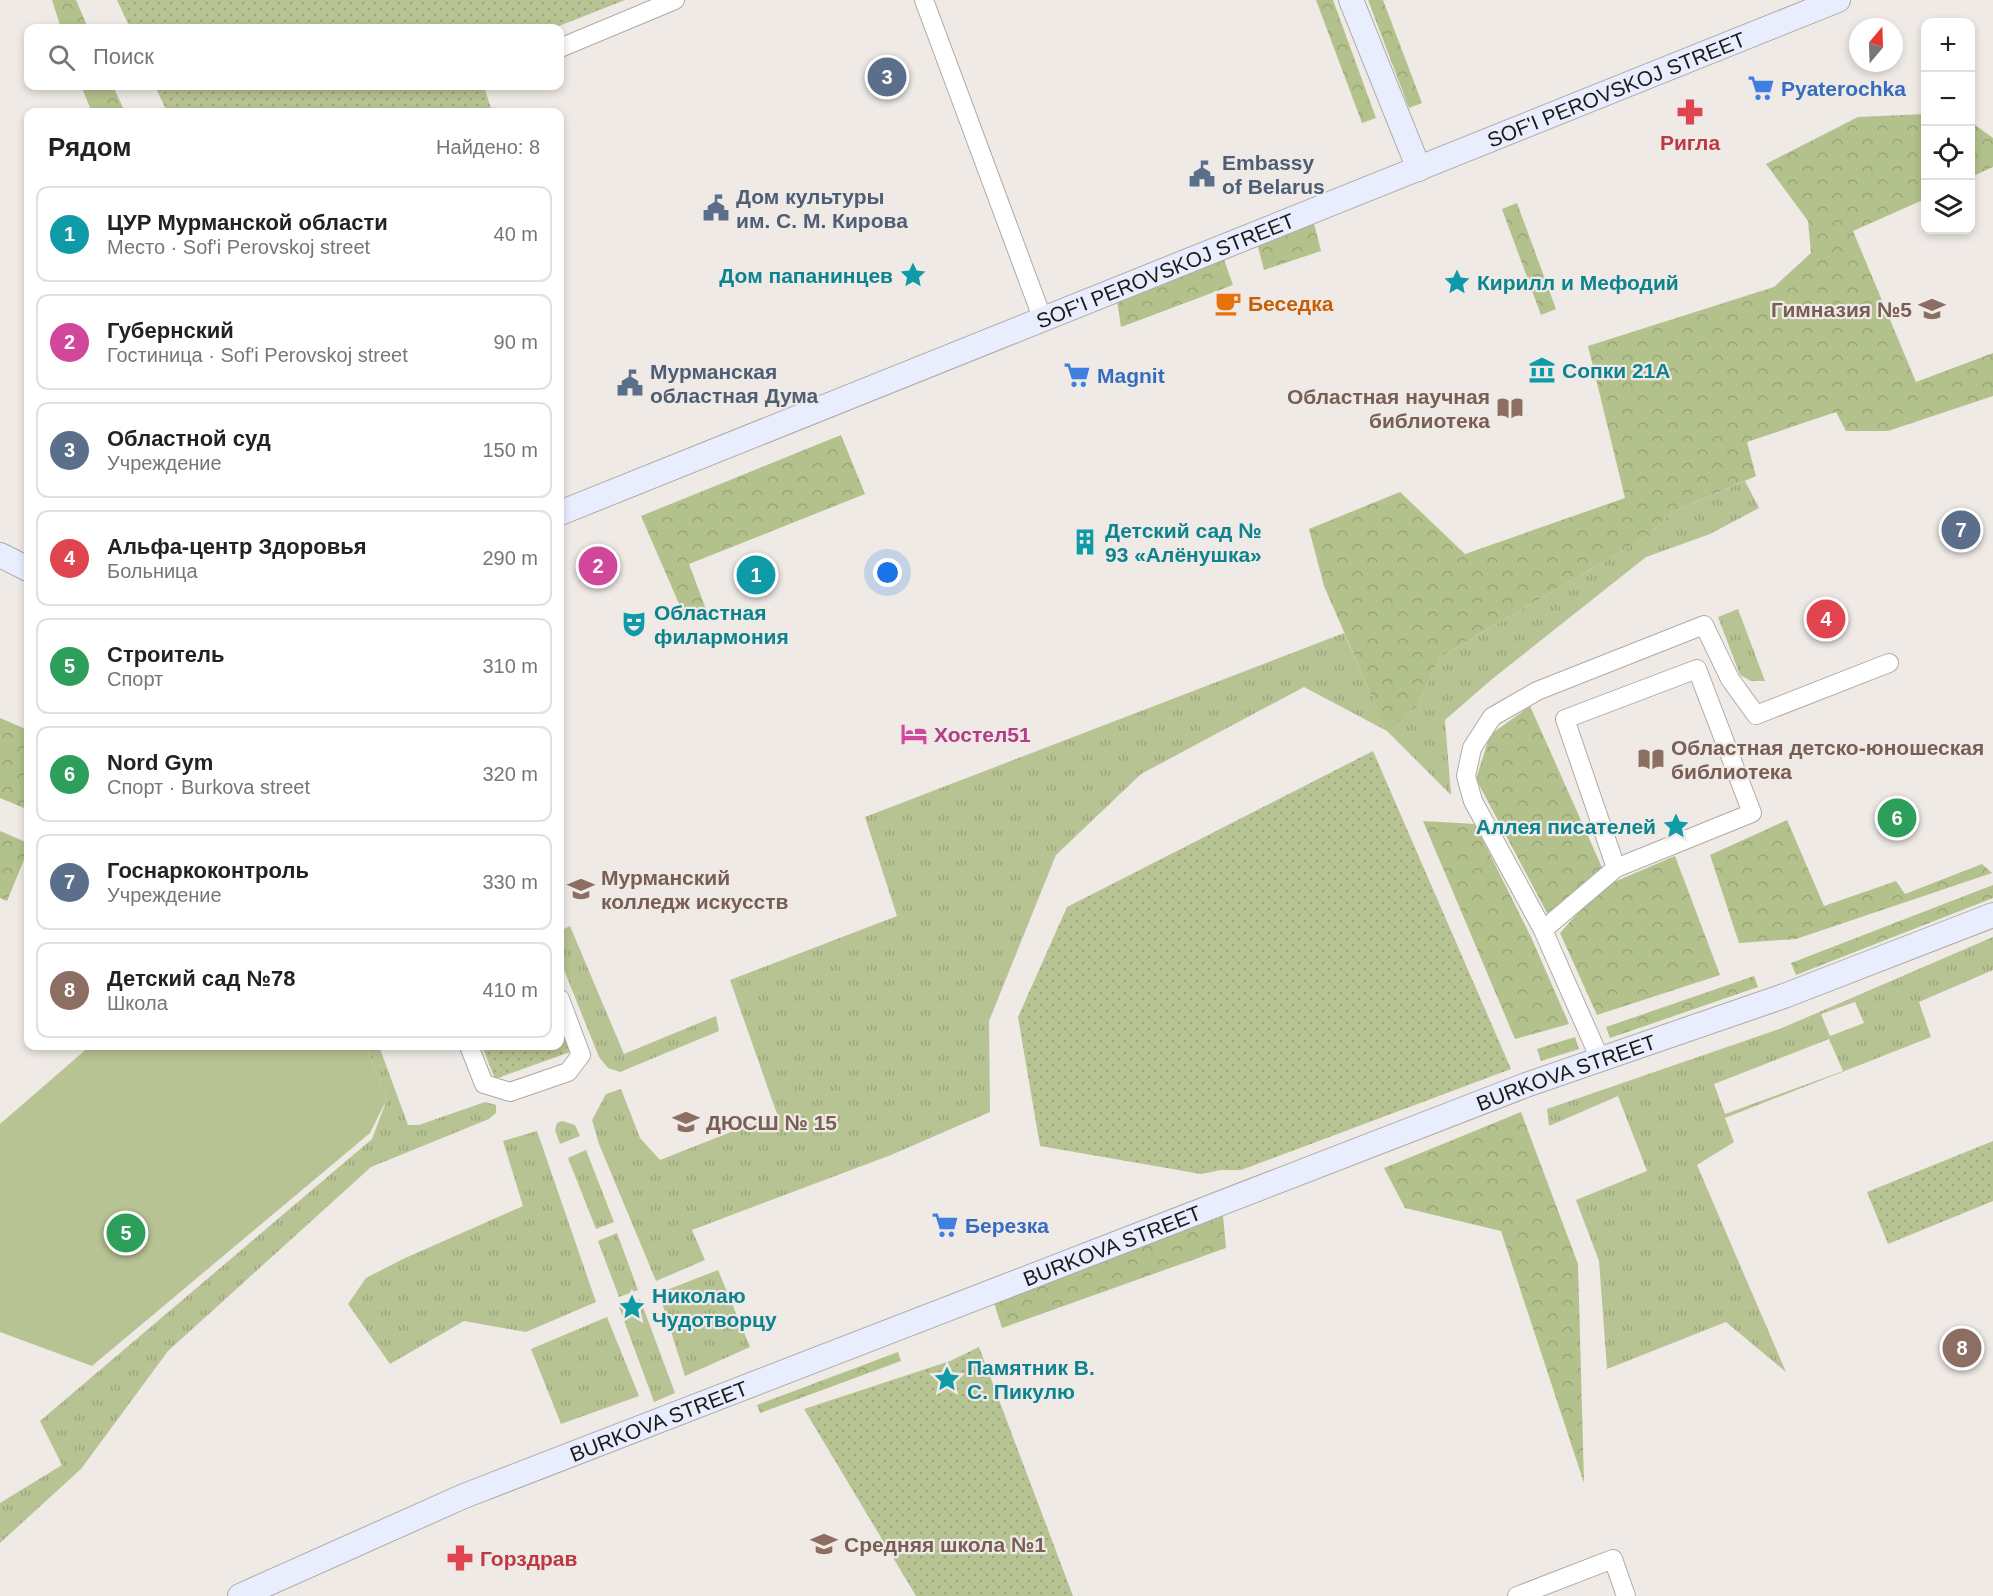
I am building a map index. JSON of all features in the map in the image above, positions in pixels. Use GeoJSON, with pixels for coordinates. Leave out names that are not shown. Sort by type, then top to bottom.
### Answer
{"type":"FeatureCollection","features":[{"type":"Feature","properties":{"kind":"street"},"geometry":{"type":"LineString","coordinates":[[564,46],[675,0]]}},
{"type":"Feature","properties":{"kind":"street"},"geometry":{"type":"LineString","coordinates":[[924,0],[1043,320]]}},
{"type":"Feature","properties":{"kind":"street"},"geometry":{"type":"LineString","coordinates":[[1351,0],[1419,169]]}},
{"type":"Feature","properties":{"kind":"street","name":"SOF'I PEROVSKOJ STREET"},"geometry":{"type":"LineString","coordinates":[[564,511],[1838,0]]}},
{"type":"Feature","properties":{"kind":"street"},"geometry":{"type":"LineString","coordinates":[[0,555],[24,567]]}},
{"type":"Feature","properties":{"kind":"street"},"geometry":{"type":"LineString","coordinates":[[1600,1059],[1543,930],[1473,801],[1466,776],[1472,748],[1492,717],[1536,691],[1704,625],[1730,679],[1756,715],[1889,663]]}},
{"type":"Feature","properties":{"kind":"street"},"geometry":{"type":"LineString","coordinates":[[1543,930],[1616,868],[1752,813],[1697,669],[1565,719],[1616,868]]}},
{"type":"Feature","properties":{"kind":"street","name":"BURKOVA STREET"},"geometry":{"type":"LineString","coordinates":[[240,1596],[464,1496],[1526,1085],[1784,996],[1993,915]]}},
{"type":"Feature","properties":{"kind":"street"},"geometry":{"type":"LineString","coordinates":[[471,1050],[484,1084],[510,1092],[568,1072],[581,1055],[564,1010]]}},
{"type":"Feature","properties":{"kind":"street"},"geometry":{"type":"LineString","coordinates":[[1517,1596],[1613,1559],[1626,1596]]}},
{"type":"Feature","properties":{"kind":"green space"},"geometry":{"type":"Polygon","coordinates":[[[52,0],[76,0],[86,24],[60,24],[52,0]]]}},
{"type":"Feature","properties":{"kind":"green space"},"geometry":{"type":"Polygon","coordinates":[[[117,0],[625,0],[564,24],[128,24],[117,0]]]}},
{"type":"Feature","properties":{"kind":"green space"},"geometry":{"type":"Polygon","coordinates":[[[1316,0],[1333,0],[1376,118],[1362,123],[1316,0]]]}},
{"type":"Feature","properties":{"kind":"green space"},"geometry":{"type":"Polygon","coordinates":[[[1368,0],[1383,0],[1422,103],[1409,108],[1368,0]]]}},
{"type":"Feature","properties":{"kind":"green space"},"geometry":{"type":"Polygon","coordinates":[[[83,90],[115,90],[123,108],[90,108],[83,90]]]}},
{"type":"Feature","properties":{"kind":"green space"},"geometry":{"type":"Polygon","coordinates":[[[157,90],[485,90],[491,108],[165,108],[157,90]]]}},
{"type":"Feature","properties":{"kind":"green space"},"geometry":{"type":"Polygon","coordinates":[[[1921,114],[1921,201],[1853,231],[1916,382],[1993,353],[1993,396],[1888,431],[1846,431],[1836,412],[1747,442],[1756,476],[1673,512],[1644,538],[1440,657],[1417,707],[1387,731],[1324,586],[1309,529],[1400,492],[1465,554],[1625,498],[1588,346],[1774,287],[1811,253],[1808,221],[1766,164],[1858,117],[1921,114]]]}},
{"type":"Feature","properties":{"kind":"green space"},"geometry":{"type":"Polygon","coordinates":[[[1975,125],[1993,138],[1993,167],[1975,175],[1975,125]]]}},
{"type":"Feature","properties":{"kind":"green space"},"geometry":{"type":"Polygon","coordinates":[[[1517,203],[1556,309],[1541,315],[1502,209],[1517,203]]]}},
{"type":"Feature","properties":{"kind":"green space"},"geometry":{"type":"Polygon","coordinates":[[[1313,219],[1321,251],[1264,270],[1257,243],[1313,219]]]}},
{"type":"Feature","properties":{"kind":"green space"},"geometry":{"type":"Polygon","coordinates":[[[1222,254],[1233,285],[1121,327],[1116,294],[1222,254]]]}},
{"type":"Feature","properties":{"kind":"green space"},"geometry":{"type":"Polygon","coordinates":[[[841,435],[865,494],[689,564],[707,612],[686,620],[641,516],[841,435]]]}},
{"type":"Feature","properties":{"kind":"green space"},"geometry":{"type":"Polygon","coordinates":[[[1745,481],[1759,508],[1710,534],[1646,557],[1491,680],[1445,720],[1451,795],[1387,731],[1304,687],[1141,774],[1056,855],[989,1021],[990,1112],[891,1155],[692,1230],[705,1260],[656,1281],[599,1144],[592,1120],[606,1094],[621,1089],[640,1138],[660,1160],[777,1114],[730,980],[897,916],[865,817],[1344,633],[1387,730],[1417,707],[1440,657],[1644,538],[1673,512],[1745,481]]]}},
{"type":"Feature","properties":{"kind":"green space"},"geometry":{"type":"Polygon","coordinates":[[[1738,609],[1765,681],[1751,681],[1740,675],[1718,617],[1738,609]]]}},
{"type":"Feature","properties":{"kind":"green space"},"geometry":{"type":"Polygon","coordinates":[[[1530,706],[1604,872],[1547,913],[1476,779],[1490,735],[1530,706]]]}},
{"type":"Feature","properties":{"kind":"green space"},"geometry":{"type":"Polygon","coordinates":[[[0,718],[24,728],[24,808],[0,798],[0,718]]]}},
{"type":"Feature","properties":{"kind":"green space"},"geometry":{"type":"Polygon","coordinates":[[[1373,751],[1511,1069],[1241,1170],[1221,1170],[1201,1174],[1040,1146],[1018,1017],[1067,907],[1373,751]]]}},
{"type":"Feature","properties":{"kind":"green space"},"geometry":{"type":"Polygon","coordinates":[[[1787,820],[1824,906],[1896,881],[1905,894],[1982,864],[1992,873],[1796,939],[1739,943],[1710,855],[1787,820]]]}},
{"type":"Feature","properties":{"kind":"green space"},"geometry":{"type":"Polygon","coordinates":[[[1423,821],[1475,824],[1531,937],[1569,1024],[1515,1039],[1423,821]]]}},
{"type":"Feature","properties":{"kind":"green space"},"geometry":{"type":"Polygon","coordinates":[[[0,831],[24,841],[24,860],[7,901],[0,898],[0,831]]]}},
{"type":"Feature","properties":{"kind":"green space"},"geometry":{"type":"Polygon","coordinates":[[[1675,856],[1720,975],[1597,1015],[1560,933],[1600,888],[1675,856]]]}},
{"type":"Feature","properties":{"kind":"green space"},"geometry":{"type":"Polygon","coordinates":[[[1993,885],[1993,898],[1796,975],[1791,963],[1993,885]]]}},
{"type":"Feature","properties":{"kind":"green space"},"geometry":{"type":"Polygon","coordinates":[[[570,926],[624,1054],[716,1016],[719,1031],[620,1072],[608,1068],[599,1057],[564,970],[564,929],[570,926]]]}},
{"type":"Feature","properties":{"kind":"green space"},"geometry":{"type":"Polygon","coordinates":[[[1993,937],[1993,970],[1919,1002],[1931,1037],[1725,1118],[1734,1142],[1697,1165],[1786,1372],[1726,1322],[1607,1369],[1599,1261],[1576,1200],[1647,1171],[1618,1096],[1549,1126],[1547,1109],[1782,1028],[1993,937]],[[1855,1002],[1821,1014],[1830,1036],[1864,1023],[1855,1002]],[[1829,1039],[1714,1084],[1725,1114],[1843,1071],[1829,1039]]]}},
{"type":"Feature","properties":{"kind":"green space"},"geometry":{"type":"Polygon","coordinates":[[[1754,976],[1758,987],[1610,1038],[1606,1027],[1754,976]]]}},
{"type":"Feature","properties":{"kind":"green space"},"geometry":{"type":"Polygon","coordinates":[[[564,1027],[573,1051],[495,1079],[484,1050],[564,1050],[564,1027]]]}},
{"type":"Feature","properties":{"kind":"green space"},"geometry":{"type":"Polygon","coordinates":[[[1575,1037],[1579,1049],[1541,1061],[1537,1049],[1575,1037]]]}},
{"type":"Feature","properties":{"kind":"green space"},"geometry":{"type":"Polygon","coordinates":[[[85,1050],[368,1050],[387,1099],[370,1133],[92,1366],[0,1332],[0,1124],[85,1050]]]}},
{"type":"Feature","properties":{"kind":"green space"},"geometry":{"type":"Polygon","coordinates":[[[368,1050],[380,1050],[408,1125],[419,1125],[485,1102],[496,1105],[496,1113],[489,1119],[371,1167],[168,1351],[81,1469],[0,1543],[0,1503],[62,1465],[40,1421],[372,1139],[387,1099],[368,1050]]]}},
{"type":"Feature","properties":{"kind":"green space"},"geometry":{"type":"Polygon","coordinates":[[[1521,1112],[1578,1264],[1584,1483],[1501,1231],[1405,1208],[1384,1168],[1521,1112]]]}},
{"type":"Feature","properties":{"kind":"green space"},"geometry":{"type":"Polygon","coordinates":[[[562,1121],[575,1125],[580,1136],[560,1144],[555,1130],[557,1123],[562,1121]]]}},
{"type":"Feature","properties":{"kind":"green space"},"geometry":{"type":"Polygon","coordinates":[[[537,1131],[596,1302],[526,1332],[464,1321],[390,1364],[348,1304],[366,1278],[403,1259],[523,1206],[503,1141],[537,1131]]]}},
{"type":"Feature","properties":{"kind":"green space"},"geometry":{"type":"Polygon","coordinates":[[[1993,1141],[1993,1201],[1888,1244],[1867,1192],[1993,1141]]]}},
{"type":"Feature","properties":{"kind":"green space"},"geometry":{"type":"Polygon","coordinates":[[[586,1150],[614,1222],[596,1229],[568,1158],[586,1150]]]}},
{"type":"Feature","properties":{"kind":"green space"},"geometry":{"type":"Polygon","coordinates":[[[1223,1216],[1226,1248],[1002,1328],[994,1303],[1223,1216]]]}},
{"type":"Feature","properties":{"kind":"green space"},"geometry":{"type":"Polygon","coordinates":[[[617,1233],[638,1290],[619,1297],[598,1241],[617,1233]]]}},
{"type":"Feature","properties":{"kind":"green space"},"geometry":{"type":"Polygon","coordinates":[[[718,1270],[750,1347],[685,1376],[659,1293],[718,1270]]]}},
{"type":"Feature","properties":{"kind":"green space"},"geometry":{"type":"Polygon","coordinates":[[[640,1299],[675,1393],[654,1402],[619,1307],[640,1299]]]}},
{"type":"Feature","properties":{"kind":"green space"},"geometry":{"type":"Polygon","coordinates":[[[607,1317],[639,1396],[561,1424],[531,1349],[607,1317]]]}},
{"type":"Feature","properties":{"kind":"green space"},"geometry":{"type":"Polygon","coordinates":[[[979,1347],[1073,1596],[916,1596],[804,1409],[950,1361],[979,1347]]]}},
{"type":"Feature","properties":{"kind":"green space"},"geometry":{"type":"Polygon","coordinates":[[[898,1352],[901,1361],[760,1413],[757,1405],[898,1352]]]}},
{"type":"Feature","properties":{"kind":"place","name":"Областной суд"},"geometry":{"type":"Point","coordinates":[887,77]}},
{"type":"Feature","properties":{"kind":"place","name":"Pyaterochka"},"geometry":{"type":"Point","coordinates":[1761,88]}},
{"type":"Feature","properties":{"kind":"place","name":"Ригла"},"geometry":{"type":"Point","coordinates":[1690,112]}},
{"type":"Feature","properties":{"kind":"place","name":"Embassy of Belarus"},"geometry":{"type":"Point","coordinates":[1202,174]}},
{"type":"Feature","properties":{"kind":"place","name":"Дом культуры им. С. М. Кирова"},"geometry":{"type":"Point","coordinates":[716,208]}},
{"type":"Feature","properties":{"kind":"place","name":"Дом папанинцев"},"geometry":{"type":"Point","coordinates":[913,275]}},
{"type":"Feature","properties":{"kind":"place","name":"Кирилл и Мефодий"},"geometry":{"type":"Point","coordinates":[1457,282]}},
{"type":"Feature","properties":{"kind":"place","name":"Беседка"},"geometry":{"type":"Point","coordinates":[1228,303]}},
{"type":"Feature","properties":{"kind":"place","name":"Гимназия №5"},"geometry":{"type":"Point","coordinates":[1932,309]}},
{"type":"Feature","properties":{"kind":"place","name":"Сопки 21А"},"geometry":{"type":"Point","coordinates":[1542,370]}},
{"type":"Feature","properties":{"kind":"place","name":"Magnit"},"geometry":{"type":"Point","coordinates":[1077,375]}},
{"type":"Feature","properties":{"kind":"place","name":"Мурманская областная Дума"},"geometry":{"type":"Point","coordinates":[630,383]}},
{"type":"Feature","properties":{"kind":"place","name":"Областная научная библиотека"},"geometry":{"type":"Point","coordinates":[1510,408]}},
{"type":"Feature","properties":{"kind":"place","name":"Госнаркоконтроль"},"geometry":{"type":"Point","coordinates":[1961,530]}},
{"type":"Feature","properties":{"kind":"place","name":"Детский сад № 93 «Алёнушка»"},"geometry":{"type":"Point","coordinates":[1085,542]}},
{"type":"Feature","properties":{"kind":"place","name":"Губернский"},"geometry":{"type":"Point","coordinates":[598,566]}},
{"type":"Feature","properties":{"kind":"place","name":"ЦУР Мурманской области"},"geometry":{"type":"Point","coordinates":[756,575]}},
{"type":"Feature","properties":{"kind":"place","name":"Альфа-центр Здоровья"},"geometry":{"type":"Point","coordinates":[1826,619]}},
{"type":"Feature","properties":{"kind":"place","name":"Областная филармония"},"geometry":{"type":"Point","coordinates":[634,624]}},
{"type":"Feature","properties":{"kind":"place","name":"Хостел51"},"geometry":{"type":"Point","coordinates":[914,734]}},
{"type":"Feature","properties":{"kind":"place","name":"Областная детско-юношеская библиотека"},"geometry":{"type":"Point","coordinates":[1651,759]}},
{"type":"Feature","properties":{"kind":"place","name":"Nord Gym"},"geometry":{"type":"Point","coordinates":[1897,818]}},
{"type":"Feature","properties":{"kind":"place","name":"Аллея писателей"},"geometry":{"type":"Point","coordinates":[1676,826]}},
{"type":"Feature","properties":{"kind":"place","name":"Мурманский колледж искусств"},"geometry":{"type":"Point","coordinates":[581,889]}},
{"type":"Feature","properties":{"kind":"place","name":"ДЮСШ № 15"},"geometry":{"type":"Point","coordinates":[686,1122]}},
{"type":"Feature","properties":{"kind":"place","name":"Березка"},"geometry":{"type":"Point","coordinates":[945,1225]}},
{"type":"Feature","properties":{"kind":"place","name":"Строитель"},"geometry":{"type":"Point","coordinates":[126,1233]}},
{"type":"Feature","properties":{"kind":"place","name":"Николаю Чудотворцу"},"geometry":{"type":"Point","coordinates":[632,1307]}},
{"type":"Feature","properties":{"kind":"place","name":"Детский сад №78"},"geometry":{"type":"Point","coordinates":[1962,1348]}},
{"type":"Feature","properties":{"kind":"place","name":"Памятник В. С. Пикулю"},"geometry":{"type":"Point","coordinates":[947,1379]}},
{"type":"Feature","properties":{"kind":"place","name":"Средняя школа №1"},"geometry":{"type":"Point","coordinates":[824,1544]}},
{"type":"Feature","properties":{"kind":"place","name":"Горздрав"},"geometry":{"type":"Point","coordinates":[460,1558]}}]}
